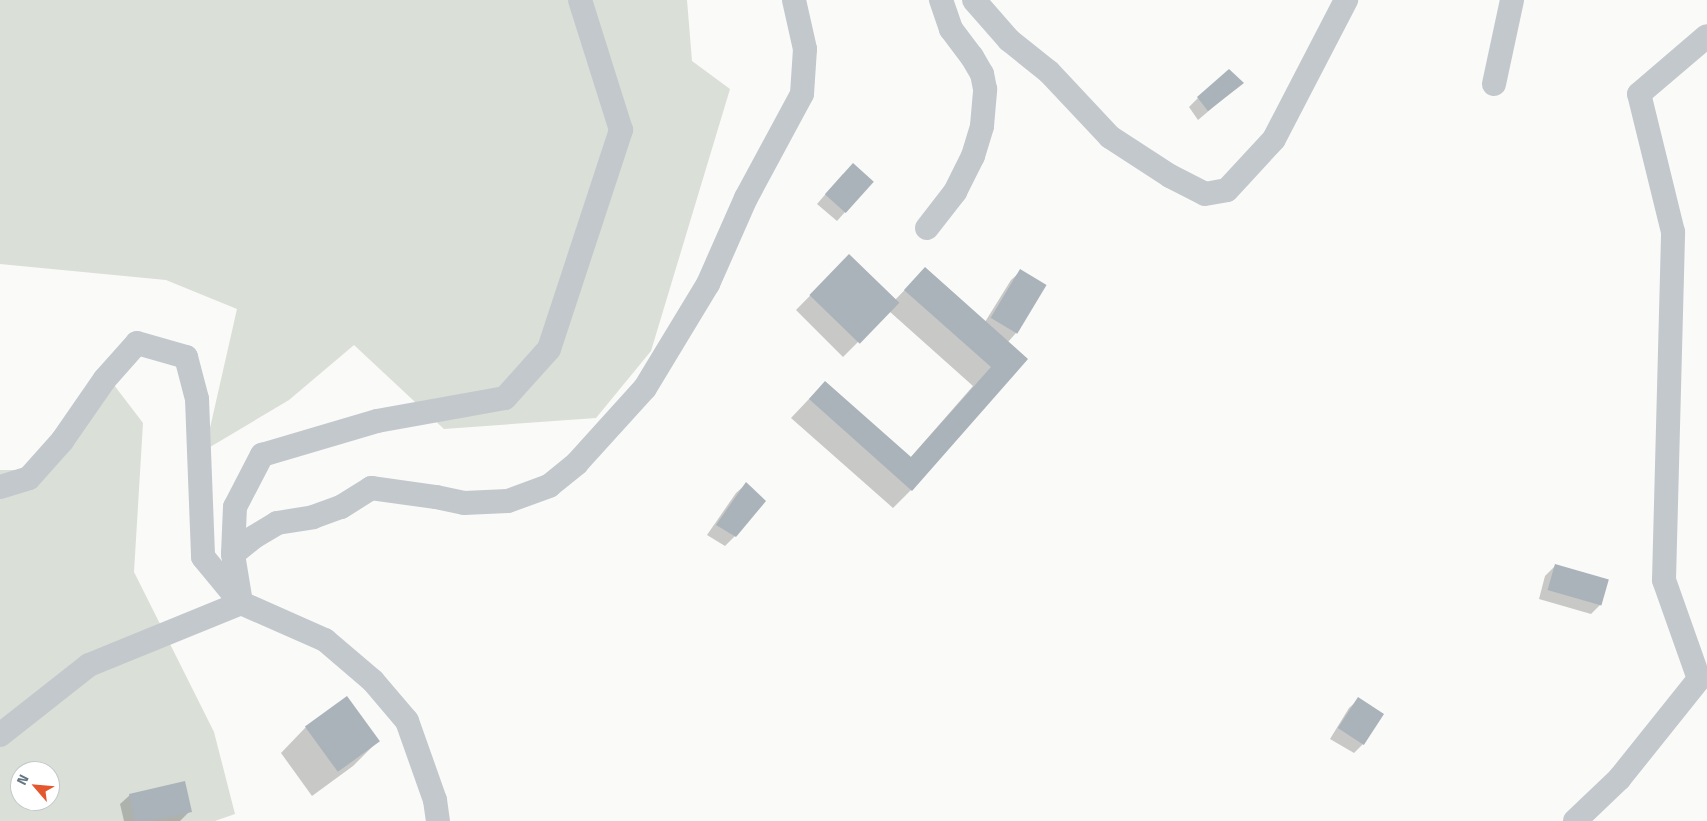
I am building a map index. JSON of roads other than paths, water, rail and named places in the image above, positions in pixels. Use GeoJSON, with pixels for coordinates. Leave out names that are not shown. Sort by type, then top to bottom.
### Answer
{"type":"FeatureCollection","features":[{"type":"Feature","properties":{"kind":"street"},"geometry":{"type":"LineString","coordinates":[[241,602],[233,554],[235,507],[262,456],[377,421],[505,398],[549,349],[621,130],[580,0]]}},
{"type":"Feature","properties":{"kind":"street"},"geometry":{"type":"LineString","coordinates":[[233,554],[254,537],[277,523],[313,517],[341,507],[371,488],[464,503],[508,501],[549,486],[577,463],[645,388],[708,284],[746,198],[802,94],[805,49],[794,0]]}},
{"type":"Feature","properties":{"kind":"street"},"geometry":{"type":"LineString","coordinates":[[927,228],[955,192],[973,156],[982,126],[985,89],[982,74],[951,29],[941,0]]}},
{"type":"Feature","properties":{"kind":"street"},"geometry":{"type":"LineString","coordinates":[[974,0],[1009,40],[1049,72],[1110,136],[1170,176],[1205,194],[1227,190],[1274,139],[1346,0]]}},
{"type":"Feature","properties":{"kind":"street"},"geometry":{"type":"LineString","coordinates":[[1494,84],[1512,0]]}},
{"type":"Feature","properties":{"kind":"street"},"geometry":{"type":"LineString","coordinates":[[1575,821],[1619,779],[1703,676],[1664,580],[1673,232],[1639,94],[1707,36]]}},
{"type":"Feature","properties":{"kind":"street"},"geometry":{"type":"LineString","coordinates":[[0,487],[29,478],[62,441],[105,378],[138,343],[186,357],[198,398],[203,557],[241,602],[325,640],[373,681],[407,721],[435,800],[438,821]]}},
{"type":"Feature","properties":{"kind":"street"},"geometry":{"type":"LineString","coordinates":[[0,734],[89,665],[241,602]]}}]}
